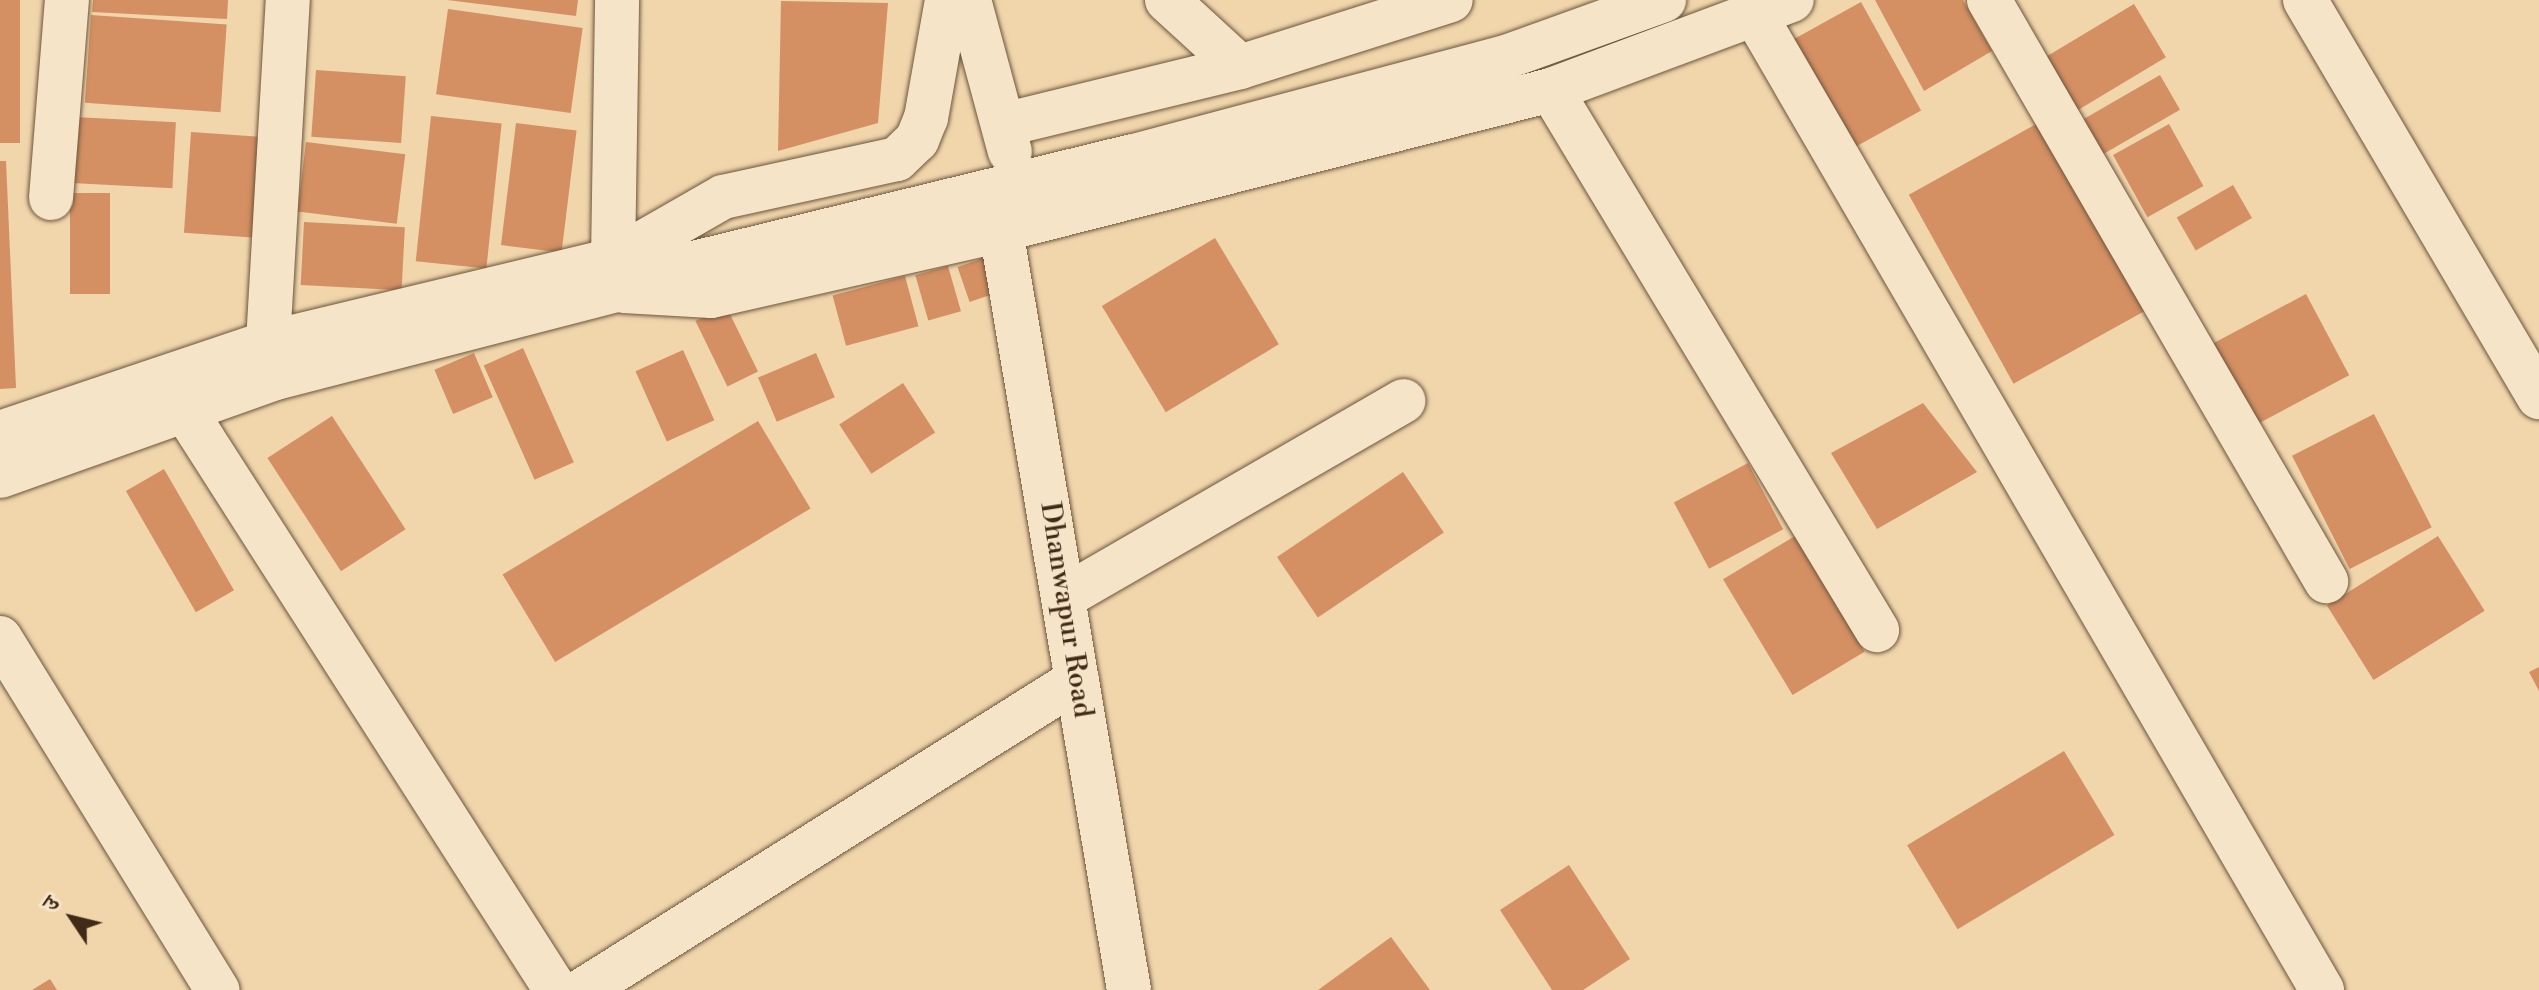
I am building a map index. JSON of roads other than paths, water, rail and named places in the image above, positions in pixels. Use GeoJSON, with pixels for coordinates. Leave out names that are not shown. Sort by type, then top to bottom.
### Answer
{"type":"FeatureCollection","features":[{"type":"Feature","properties":{"kind":"street"},"geometry":{"type":"LineString","coordinates":[[51,198],[67,0]]}},
{"type":"Feature","properties":{"kind":"street"},"geometry":{"type":"LineString","coordinates":[[268,343],[288,0]]}},
{"type":"Feature","properties":{"kind":"street"},"geometry":{"type":"LineString","coordinates":[[617,0],[626,275]]}},
{"type":"Feature","properties":{"kind":"street"},"geometry":{"type":"LineString","coordinates":[[0,433],[173,394],[272,379],[626,275],[723,197],[897,159],[917,140],[926,118],[947,0]]}},
{"type":"Feature","properties":{"kind":"street"},"geometry":{"type":"LineString","coordinates":[[969,0],[1007,124],[1014,186]]}},
{"type":"Feature","properties":{"kind":"street"},"geometry":{"type":"LineString","coordinates":[[1167,0],[1240,67]]}},
{"type":"Feature","properties":{"kind":"street"},"geometry":{"type":"LineString","coordinates":[[1007,124],[1240,67],[1451,0]]}},
{"type":"Feature","properties":{"kind":"street"},"geometry":{"type":"LineString","coordinates":[[0,476],[173,394],[268,343],[626,275],[1014,186],[1506,57],[1664,0]]}},
{"type":"Feature","properties":{"kind":"street"},"geometry":{"type":"LineString","coordinates":[[1989,0],[2326,581]]}},
{"type":"Feature","properties":{"kind":"street"},"geometry":{"type":"LineString","coordinates":[[2305,0],[2539,397]]}},
{"type":"Feature","properties":{"kind":"street"},"geometry":{"type":"LineString","coordinates":[[626,275],[711,296],[1001,230],[1551,90],[1774,8],[2322,990]]}},
{"type":"Feature","properties":{"kind":"street"},"geometry":{"type":"LineString","coordinates":[[1551,90],[1877,630]]}},
{"type":"Feature","properties":{"kind":"street","name":"Dhanwapur Road"},"geometry":{"type":"LineString","coordinates":[[1001,230],[1129,990]]}},
{"type":"Feature","properties":{"kind":"street"},"geometry":{"type":"LineString","coordinates":[[173,394],[556,990]]}},
{"type":"Feature","properties":{"kind":"street"},"geometry":{"type":"LineString","coordinates":[[1064,597],[1403,401]]}},
{"type":"Feature","properties":{"kind":"street"},"geometry":{"type":"LineString","coordinates":[[0,638],[217,990]]}},
{"type":"Feature","properties":{"kind":"street"},"geometry":{"type":"LineString","coordinates":[[583,990],[1077,680]]}}]}
